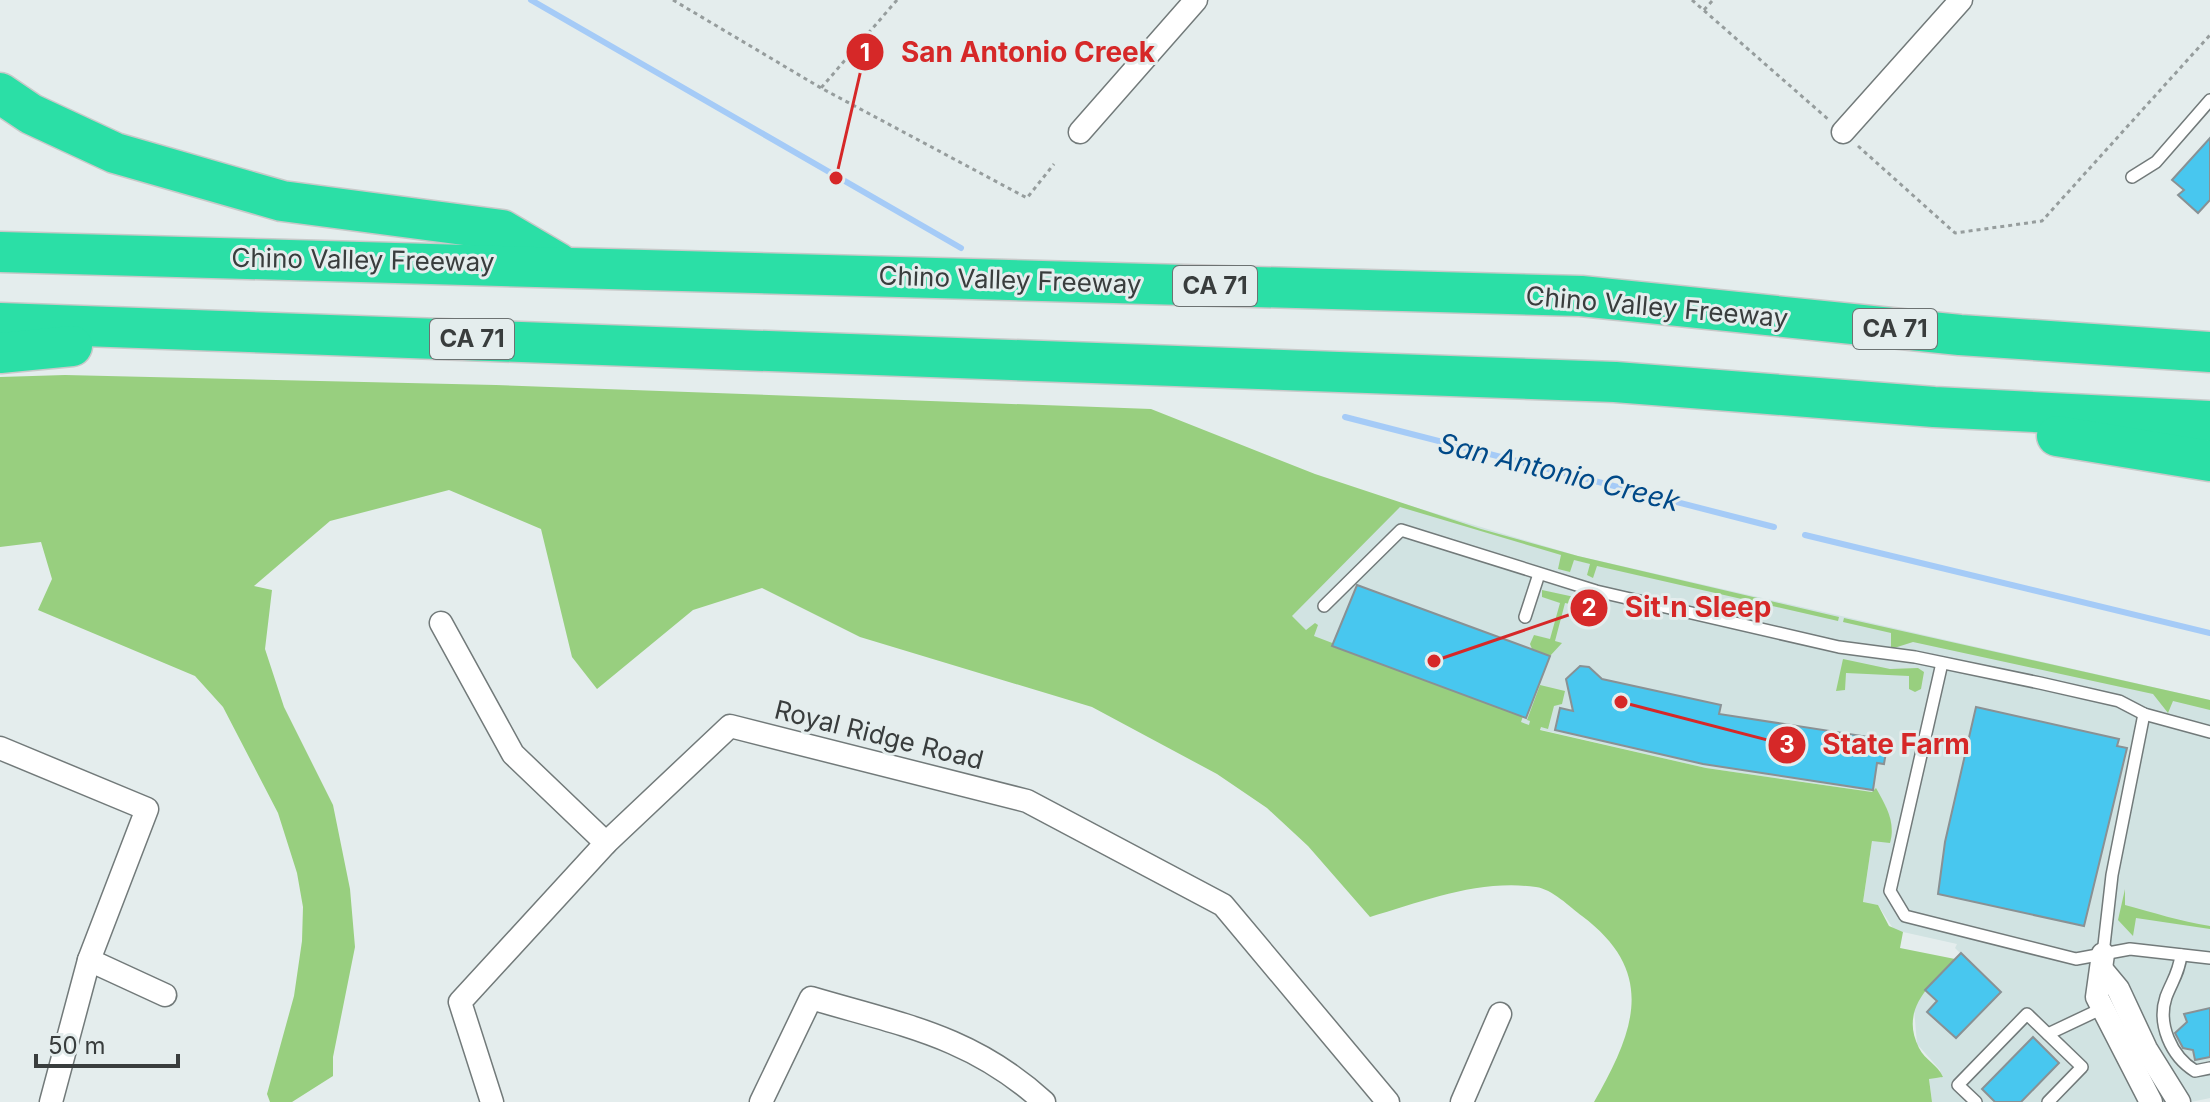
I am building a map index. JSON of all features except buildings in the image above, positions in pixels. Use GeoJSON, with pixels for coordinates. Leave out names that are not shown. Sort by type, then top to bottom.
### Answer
{"type":"FeatureCollection","features":[{"type":"Feature","properties":{"kind":"highway"},"geometry":{"type":"LineString","coordinates":[[0,93],[31,114],[115,153],[282,201],[502,230],[562,265]]}},
{"type":"Feature","properties":{"kind":"highway","name":"Chino Valley Freeway"},"geometry":{"type":"LineString","coordinates":[[0,252],[562,265],[1581,296],[1960,335],[2145,345],[2210,352]]}},
{"type":"Feature","properties":{"kind":"highway","name":"CA 71"},"geometry":{"type":"LineString","coordinates":[[0,323],[943,355],[1615,382],[1934,407],[2210,421]]}},
{"type":"Feature","properties":{"kind":"highway"},"geometry":{"type":"LineString","coordinates":[[2145,345],[2210,327]]}},
{"type":"Feature","properties":{"kind":"highway"},"geometry":{"type":"LineString","coordinates":[[0,353],[239,331]]}},
{"type":"Feature","properties":{"kind":"highway"},"geometry":{"type":"LineString","coordinates":[[1934,407],[1972,425],[2210,461]]}},
{"type":"Feature","properties":{"kind":"street"},"geometry":{"type":"LineString","coordinates":[[1080,132],[1196,0]]}},
{"type":"Feature","properties":{"kind":"street"},"geometry":{"type":"LineString","coordinates":[[1843,132],[1961,0]]}},
{"type":"Feature","properties":{"kind":"street"},"geometry":{"type":"LineString","coordinates":[[441,623],[513,754],[606,843]]}},
{"type":"Feature","properties":{"kind":"street","name":"Royal Ridge Road"},"geometry":{"type":"LineString","coordinates":[[492,1102],[460,1002],[606,843],[730,726],[1027,801],[1223,905],[1388,1102]]}},
{"type":"Feature","properties":{"kind":"street"},"geometry":{"type":"LineString","coordinates":[[0,748],[147,809],[89,960],[51,1102]]}},
{"type":"Feature","properties":{"kind":"street"},"geometry":{"type":"LineString","coordinates":[[89,960],[165,995]]}},
{"type":"Feature","properties":{"kind":"street"},"geometry":{"type":"LineString","coordinates":[[2103,963],[2097,997],[2112,1004],[2146,1049],[2179,1102]]}},
{"type":"Feature","properties":{"kind":"street"},"geometry":{"type":"LineString","coordinates":[[761,1102],[811,998],[948,1038],[1011,1071],[1044,1102]]}},
{"type":"Feature","properties":{"kind":"street"},"geometry":{"type":"LineString","coordinates":[[2112,1004],[2151,1102]]}},
{"type":"Feature","properties":{"kind":"street"},"geometry":{"type":"LineString","coordinates":[[1462,1102],[1500,1014]]}},
{"type":"Feature","properties":{"kind":"lane"},"geometry":{"type":"LineString","coordinates":[[2132,177],[2156,162],[2210,100]]}},
{"type":"Feature","properties":{"kind":"lane"},"geometry":{"type":"LineString","coordinates":[[1324,606],[1401,530],[1539,574],[1769,632],[1881,655],[1942,663],[2119,701],[2144,714],[2210,732]]}},
{"type":"Feature","properties":{"kind":"lane"},"geometry":{"type":"LineString","coordinates":[[1525,617],[1539,574]]}},
{"type":"Feature","properties":{"kind":"lane"},"geometry":{"type":"LineString","coordinates":[[1942,663],[1890,891],[1905,916],[2103,963],[2130,949],[2210,958]]}},
{"type":"Feature","properties":{"kind":"lane"},"geometry":{"type":"LineString","coordinates":[[2103,963],[2112,875],[2144,714]]}},
{"type":"Feature","properties":{"kind":"lane"},"geometry":{"type":"LineString","coordinates":[[2181,955],[2178,977],[2167,994],[2162,1012],[2165,1032],[2185,1065],[2195,1071],[2210,1068]]}},
{"type":"Feature","properties":{"kind":"lane"},"geometry":{"type":"LineString","coordinates":[[2048,1034],[2112,1004]]}},
{"type":"Feature","properties":{"kind":"lane"},"geometry":{"type":"LineString","coordinates":[[1976,1102],[1958,1085],[2027,1014],[2082,1067],[2048,1102]]}},
{"type":"Feature","properties":{"kind":"path"},"geometry":{"type":"LineString","coordinates":[[673,0],[821,88],[1027,198],[1054,164]]}},
{"type":"Feature","properties":{"kind":"path"},"geometry":{"type":"LineString","coordinates":[[821,88],[897,0]]}},
{"type":"Feature","properties":{"kind":"path"},"geometry":{"type":"LineString","coordinates":[[1692,0],[1955,233],[2042,221],[2210,35]]}},
{"type":"Feature","properties":{"kind":"path"},"geometry":{"type":"LineString","coordinates":[[1704,10],[1713,0]]}},
{"type":"Feature","properties":{"kind":"shaded area"},"geometry":{"type":"Polygon","coordinates":[[[1391,500],[1578,556],[2210,700],[2210,1098],[2191,1102],[1932,1102],[1929,1078],[1941,1078],[1940,1070],[1917,1044],[1914,1008],[1925,990],[1960,953],[1955,948],[1957,944],[1894,930],[1878,905],[1863,903],[1872,841],[1892,831],[1886,807],[1873,792],[1706,768],[1525,726],[1269,622],[1391,500]]]}},
{"type":"Feature","properties":{"kind":"green space"},"geometry":{"type":"Polygon","coordinates":[[[65,375],[496,385],[1151,409],[1315,474],[1481,529],[1578,556],[1839,617],[1838,621],[1597,566],[1593,578],[1587,575],[1590,564],[1574,560],[1570,572],[1558,569],[1561,555],[1400,507],[1292,616],[1306,630],[1315,623],[1318,625],[1314,636],[1523,716],[1521,722],[1529,725],[1530,721],[1527,720],[1540,685],[1565,691],[1562,704],[1554,706],[1548,729],[1541,727],[1540,730],[1706,768],[1872,792],[1876,788],[1889,814],[1892,835],[1890,843],[1872,841],[1863,902],[1878,905],[1889,926],[1903,932],[1900,948],[1955,959],[1920,998],[1913,1021],[1919,1048],[1943,1077],[1929,1079],[1932,1102],[1594,1102],[1620,1051],[1628,1027],[1632,1004],[1630,981],[1622,959],[1606,937],[1548,891],[1515,885],[1473,889],[1370,917],[1308,846],[1267,808],[1217,774],[1092,707],[860,637],[762,588],[693,610],[597,689],[572,657],[541,529],[449,490],[330,521],[254,586],[272,590],[265,649],[284,707],[333,805],[350,889],[355,947],[333,1057],[333,1076],[292,1102],[270,1102],[267,1094],[294,996],[302,941],[303,907],[297,873],[278,813],[223,707],[195,676],[38,610],[52,579],[41,542],[0,547],[0,377],[65,375]]]}},
{"type":"Feature","properties":{"kind":"green space"},"geometry":{"type":"Polygon","coordinates":[[[1542,590],[1579,598],[1582,603],[1580,606],[1565,603],[1555,641],[1562,643],[1550,656],[1532,649],[1530,644],[1534,635],[1550,639],[1560,603],[1542,597],[1542,590]]]}},
{"type":"Feature","properties":{"kind":"green space"},"geometry":{"type":"Polygon","coordinates":[[[1844,618],[2210,700],[2210,710],[2173,701],[2168,713],[2153,694],[1913,642],[1891,649],[1891,633],[1843,622],[1844,618]]]}},
{"type":"Feature","properties":{"kind":"green space"},"geometry":{"type":"Polygon","coordinates":[[[1843,659],[1890,669],[1918,668],[1924,672],[1921,689],[1915,692],[1909,689],[1909,676],[1846,673],[1845,690],[1836,691],[1843,659]]]}},
{"type":"Feature","properties":{"kind":"green space"},"geometry":{"type":"Polygon","coordinates":[[[2125,889],[2125,905],[2210,926],[2210,929],[2136,918],[2133,936],[2118,920],[2125,889]]]}},
{"type":"Feature","properties":{"kind":"waterway","name":"San Antonio Creek"},"geometry":{"type":"LineString","coordinates":[[531,0],[961,248]]}},
{"type":"Feature","properties":{"kind":"waterway","name":"San Antonio Creek"},"geometry":{"type":"LineString","coordinates":[[1345,417],[1774,527]]}},
{"type":"Feature","properties":{"kind":"waterway","name":"San Antonio Creek"},"geometry":{"type":"LineString","coordinates":[[1805,535],[2210,633]]}},
{"type":"Feature","properties":{"kind":"place","name":"San Antonio Creek"},"geometry":{"type":"Point","coordinates":[836,178]}},
{"type":"Feature","properties":{"kind":"place","name":"Sit'n Sleep"},"geometry":{"type":"Point","coordinates":[1434,661]}},
{"type":"Feature","properties":{"kind":"place","name":"State Farm"},"geometry":{"type":"Point","coordinates":[1621,702]}}]}
